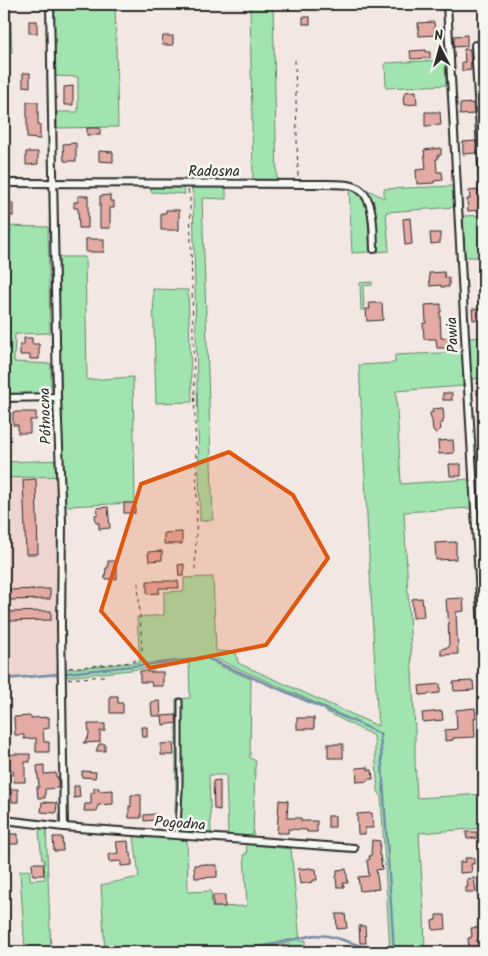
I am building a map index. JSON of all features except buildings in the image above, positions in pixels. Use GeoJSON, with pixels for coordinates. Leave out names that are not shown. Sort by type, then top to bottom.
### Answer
{"type":"FeatureCollection","features":[{"type":"Feature","properties":{"kind":"street","name":"Północna"},"geometry":{"type":"LineString","coordinates":[[50,4],[57,397],[62,522],[64,827]]}},
{"type":"Feature","properties":{"kind":"street","name":"Pawia"},"geometry":{"type":"LineString","coordinates":[[447,4],[484,665]]}},
{"type":"Feature","properties":{"kind":"street"},"geometry":{"type":"LineString","coordinates":[[475,45],[484,200]]}},
{"type":"Feature","properties":{"kind":"street","name":"Radosna"},"geometry":{"type":"LineString","coordinates":[[4,183],[322,184],[353,186],[365,194],[369,202],[374,250]]}},
{"type":"Feature","properties":{"kind":"street"},"geometry":{"type":"LineString","coordinates":[[4,398],[57,397]]}},
{"type":"Feature","properties":{"kind":"street","name":"Pogodna"},"geometry":{"type":"LineString","coordinates":[[4,820],[64,827],[354,848]]}},
{"type":"Feature","properties":{"kind":"lane"},"geometry":{"type":"LineString","coordinates":[[176,835],[180,790],[180,701]]}},
{"type":"Feature","properties":{"kind":"path"},"geometry":{"type":"LineString","coordinates":[[295,60],[298,184]]}},
{"type":"Feature","properties":{"kind":"path"},"geometry":{"type":"LineString","coordinates":[[184,184],[188,188],[190,199],[198,506],[195,569]]}},
{"type":"Feature","properties":{"kind":"path"},"geometry":{"type":"LineString","coordinates":[[62,668],[132,662],[140,658],[142,650],[138,582]]}},
{"type":"Feature","properties":{"kind":"path"},"geometry":{"type":"LineString","coordinates":[[62,680],[104,676]]}},
{"type":"Feature","properties":{"kind":"highlighted area"},"geometry":{"type":"Polygon","coordinates":[[[229,452],[293,495],[328,558],[266,645],[150,668],[101,611],[141,484],[229,452]]]}},
{"type":"Feature","properties":{"kind":"shaded area"},"geometry":{"type":"Polygon","coordinates":[[[55,477],[58,676],[4,681],[4,478],[55,477]]]}},
{"type":"Feature","properties":{"kind":"green space"},"geometry":{"type":"Polygon","coordinates":[[[4,4],[10,4],[12,53],[4,53],[4,4]]]}},
{"type":"Feature","properties":{"kind":"green space"},"geometry":{"type":"Polygon","coordinates":[[[54,4],[115,4],[118,127],[57,128],[57,112],[78,112],[78,77],[55,76],[54,4]]]}},
{"type":"Feature","properties":{"kind":"green space"},"geometry":{"type":"Polygon","coordinates":[[[250,4],[273,4],[277,182],[253,180],[250,4]]]}},
{"type":"Feature","properties":{"kind":"green space"},"geometry":{"type":"Polygon","coordinates":[[[481,59],[484,59],[484,122],[481,59]]]}},
{"type":"Feature","properties":{"kind":"green space"},"geometry":{"type":"Polygon","coordinates":[[[445,60],[446,85],[386,88],[385,63],[445,60]]]}},
{"type":"Feature","properties":{"kind":"green space"},"geometry":{"type":"Polygon","coordinates":[[[190,186],[226,187],[226,199],[202,198],[213,520],[200,521],[193,193],[190,186]]]}},
{"type":"Feature","properties":{"kind":"green space"},"geometry":{"type":"Polygon","coordinates":[[[453,186],[455,207],[386,212],[389,251],[375,252],[373,205],[370,196],[362,187],[384,198],[384,189],[453,186]]]}},
{"type":"Feature","properties":{"kind":"green space"},"geometry":{"type":"Polygon","coordinates":[[[151,187],[183,188],[185,194],[151,192],[151,187]]]}},
{"type":"Feature","properties":{"kind":"green space"},"geometry":{"type":"Polygon","coordinates":[[[349,188],[357,192],[367,203],[370,252],[352,253],[349,188]]]}},
{"type":"Feature","properties":{"kind":"green space"},"geometry":{"type":"Polygon","coordinates":[[[484,215],[484,257],[465,257],[463,216],[484,215]]]}},
{"type":"Feature","properties":{"kind":"green space"},"geometry":{"type":"Polygon","coordinates":[[[4,226],[48,227],[50,333],[15,334],[14,362],[51,364],[50,394],[4,394],[4,226]]]}},
{"type":"Feature","properties":{"kind":"green space"},"geometry":{"type":"Polygon","coordinates":[[[58,257],[85,257],[87,380],[133,377],[135,503],[65,506],[64,476],[4,478],[4,401],[5,462],[63,460],[58,257]]]}},
{"type":"Feature","properties":{"kind":"green space"},"geometry":{"type":"Polygon","coordinates":[[[372,282],[372,285],[363,286],[364,310],[361,310],[360,283],[372,282]]]}},
{"type":"Feature","properties":{"kind":"green space"},"geometry":{"type":"Polygon","coordinates":[[[153,289],[188,290],[192,402],[156,403],[153,289]]]}},
{"type":"Feature","properties":{"kind":"green space"},"geometry":{"type":"Polygon","coordinates":[[[484,337],[484,378],[471,379],[469,338],[484,337]]]}},
{"type":"Feature","properties":{"kind":"green space"},"geometry":{"type":"Polygon","coordinates":[[[463,352],[463,386],[396,391],[401,484],[469,479],[471,508],[404,512],[417,798],[484,794],[484,828],[419,833],[425,952],[390,952],[381,796],[378,791],[374,736],[325,711],[325,707],[217,659],[216,664],[251,679],[250,758],[256,761],[253,837],[228,835],[226,775],[209,775],[211,834],[187,833],[188,892],[211,891],[212,907],[247,906],[244,854],[247,854],[246,844],[291,849],[300,941],[306,940],[303,952],[288,952],[289,943],[249,952],[105,952],[101,885],[139,877],[134,836],[174,838],[176,699],[190,698],[189,663],[64,677],[65,671],[67,669],[140,662],[137,617],[164,615],[164,592],[184,591],[184,578],[213,577],[216,651],[236,652],[238,663],[378,726],[359,365],[395,363],[395,355],[463,352]]]}},
{"type":"Feature","properties":{"kind":"green space"},"geometry":{"type":"Polygon","coordinates":[[[41,828],[46,828],[51,952],[25,952],[20,871],[30,870],[30,880],[45,879],[44,859],[42,859],[39,832],[41,828]]]}},
{"type":"Feature","properties":{"kind":"waterway"},"geometry":{"type":"LineString","coordinates":[[67,673],[207,658],[380,734],[394,952]]}},
{"type":"Feature","properties":{"kind":"waterway"},"geometry":{"type":"LineString","coordinates":[[4,679],[58,674]]}},
{"type":"Feature","properties":{"kind":"waterway"},"geometry":{"type":"LineString","coordinates":[[237,952],[314,935],[340,939],[378,952]]}}]}
